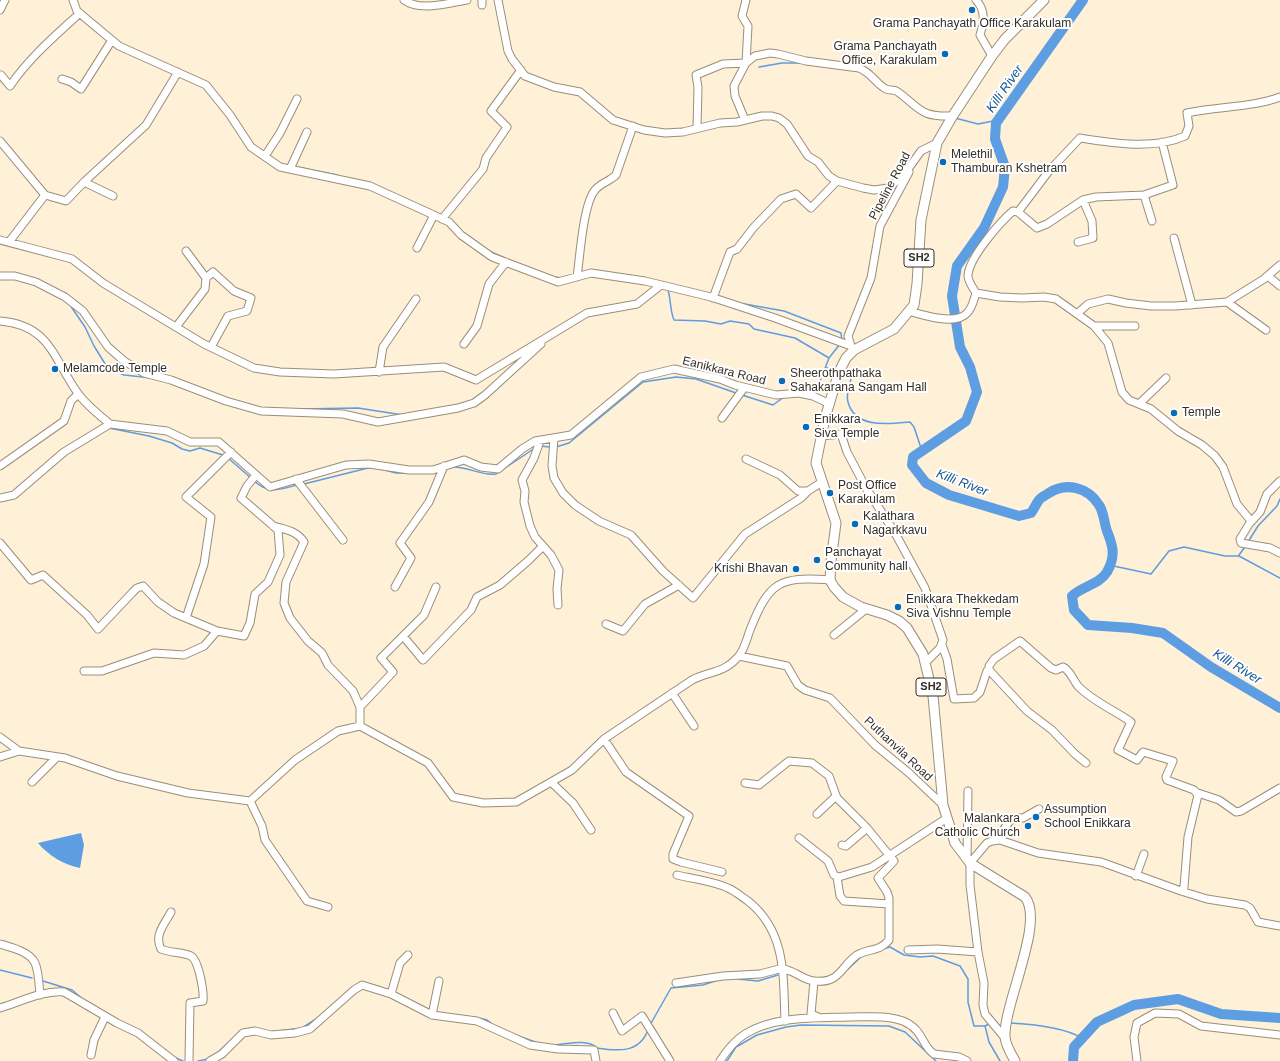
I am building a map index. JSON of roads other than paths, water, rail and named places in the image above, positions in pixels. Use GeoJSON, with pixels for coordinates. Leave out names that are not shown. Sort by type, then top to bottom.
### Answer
{"type":"FeatureCollection","features":[{"type":"Feature","properties":{"kind":"main road","name":"SH2"},"geometry":{"type":"LineString","coordinates":[[1015,1061],[1005,1038],[1006,1023],[1021,968],[1031,922],[1030,906],[1025,897],[969,861],[955,843],[943,805],[933,696],[926,662],[923,654],[907,628],[887,615],[866,609],[843,597],[830,580],[836,523],[816,463],[821,436],[840,369],[850,346],[894,329],[914,305],[917,284],[921,220],[937,143],[952,117],[992,56],[1005,39],[1044,0]]}},
{"type":"Feature","properties":{"kind":"street"},"geometry":{"type":"LineString","coordinates":[[0,10],[5,0]]}},
{"type":"Feature","properties":{"kind":"street"},"geometry":{"type":"LineString","coordinates":[[73,0],[78,11],[119,46],[206,85],[230,115],[251,147],[280,167],[370,186],[449,222],[461,235],[492,257],[558,282],[591,273],[664,286],[713,298],[850,346]]}},
{"type":"Feature","properties":{"kind":"street"},"geometry":{"type":"LineString","coordinates":[[404,0],[416,5],[437,7],[442,4],[467,0]]}},
{"type":"Feature","properties":{"kind":"street"},"geometry":{"type":"LineString","coordinates":[[745,120],[735,96],[734,86],[746,63],[748,26],[742,16],[746,0]]}},
{"type":"Feature","properties":{"kind":"street"},"geometry":{"type":"LineString","coordinates":[[976,0],[983,7],[984,12],[984,23],[980,36],[992,56]]}},
{"type":"Feature","properties":{"kind":"street"},"geometry":{"type":"LineString","coordinates":[[501,2],[508,51],[525,76],[554,87],[580,92],[613,120],[665,133],[683,132],[697,128],[772,116],[783,121],[794,131],[808,156],[818,162],[829,176],[837,181],[874,190],[888,188],[902,176],[921,151],[937,143]]}},
{"type":"Feature","properties":{"kind":"street"},"geometry":{"type":"LineString","coordinates":[[1,75],[10,86],[25,65],[80,13]]}},
{"type":"Feature","properties":{"kind":"street"},"geometry":{"type":"LineString","coordinates":[[62,79],[71,82],[81,89],[112,40]]}},
{"type":"Feature","properties":{"kind":"street"},"geometry":{"type":"LineString","coordinates":[[697,128],[698,87],[696,75],[722,64],[746,63],[755,56],[770,53],[859,68],[871,74],[886,89],[898,92],[920,111],[934,116],[952,117]]}},
{"type":"Feature","properties":{"kind":"street"},"geometry":{"type":"LineString","coordinates":[[442,219],[483,169],[486,158],[507,127],[491,111],[521,70]]}},
{"type":"Feature","properties":{"kind":"street"},"geometry":{"type":"LineString","coordinates":[[0,141],[45,195],[66,201],[84,182],[146,125],[178,72]]}},
{"type":"Feature","properties":{"kind":"street"},"geometry":{"type":"LineString","coordinates":[[1018,212],[1049,171],[1080,138],[1107,143],[1162,142],[1176,140],[1185,136],[1189,126],[1187,113],[1208,108],[1251,104],[1280,97]]}},
{"type":"Feature","properties":{"kind":"street"},"geometry":{"type":"LineString","coordinates":[[265,156],[280,133],[297,99]]}},
{"type":"Feature","properties":{"kind":"street"},"geometry":{"type":"LineString","coordinates":[[577,277],[582,235],[590,200],[596,189],[611,180],[616,175],[633,126]]}},
{"type":"Feature","properties":{"kind":"street"},"geometry":{"type":"LineString","coordinates":[[290,169],[307,132]]}},
{"type":"Feature","properties":{"kind":"street"},"geometry":{"type":"LineString","coordinates":[[909,311],[933,318],[958,317],[968,313],[976,293],[968,278],[969,268],[988,238],[1012,211],[1018,212],[1037,228],[1047,224],[1083,200],[1100,196],[1112,198],[1144,195],[1173,185],[1162,142]]}},
{"type":"Feature","properties":{"kind":"street","name":"Pipeline Road"},"geometry":{"type":"LineString","coordinates":[[850,346],[848,336],[871,278],[880,226],[921,151]]}},
{"type":"Feature","properties":{"kind":"street"},"geometry":{"type":"LineString","coordinates":[[713,298],[730,252],[737,249],[754,227],[782,199],[796,194],[811,208],[837,181]]}},
{"type":"Feature","properties":{"kind":"street"},"geometry":{"type":"LineString","coordinates":[[84,182],[113,196]]}},
{"type":"Feature","properties":{"kind":"street"},"geometry":{"type":"LineString","coordinates":[[9,242],[45,195]]}},
{"type":"Feature","properties":{"kind":"street"},"geometry":{"type":"LineString","coordinates":[[1144,195],[1152,221]]}},
{"type":"Feature","properties":{"kind":"street"},"geometry":{"type":"LineString","coordinates":[[1078,242],[1093,238],[1092,221],[1083,200]]}},
{"type":"Feature","properties":{"kind":"street"},"geometry":{"type":"LineString","coordinates":[[417,248],[434,215]]}},
{"type":"Feature","properties":{"kind":"street"},"geometry":{"type":"LineString","coordinates":[[1174,238],[1192,305]]}},
{"type":"Feature","properties":{"kind":"street"},"geometry":{"type":"LineString","coordinates":[[0,240],[72,259],[103,283],[211,347],[254,368],[280,372],[334,374],[444,367],[476,380],[587,313],[637,304],[664,286]]}},
{"type":"Feature","properties":{"kind":"street"},"geometry":{"type":"LineString","coordinates":[[176,327],[205,289],[206,278],[186,251]]}},
{"type":"Feature","properties":{"kind":"street"},"geometry":{"type":"LineString","coordinates":[[464,344],[477,326],[489,284],[506,262]]}},
{"type":"Feature","properties":{"kind":"street"},"geometry":{"type":"LineString","coordinates":[[1078,313],[1088,304],[1108,299],[1151,306],[1227,302],[1268,276],[1280,265]]}},
{"type":"Feature","properties":{"kind":"street"},"geometry":{"type":"LineString","coordinates":[[206,278],[213,272],[234,291],[251,298],[247,311],[228,316],[211,347]]}},
{"type":"Feature","properties":{"kind":"street"},"geometry":{"type":"LineString","coordinates":[[0,276],[15,276],[36,282],[65,297],[83,312],[108,347],[124,361],[144,373],[171,380],[226,401],[262,411],[343,414],[378,422],[458,408],[474,403],[485,395],[553,333]]}},
{"type":"Feature","properties":{"kind":"street"},"geometry":{"type":"LineString","coordinates":[[1268,276],[1280,286]]}},
{"type":"Feature","properties":{"kind":"street"},"geometry":{"type":"LineString","coordinates":[[976,293],[1022,298],[1044,297],[1056,299],[1078,313],[1094,326],[1108,343],[1122,392],[1129,400],[1151,409],[1178,431],[1202,445],[1215,456],[1223,467],[1236,504],[1249,516],[1251,522]]}},
{"type":"Feature","properties":{"kind":"street"},"geometry":{"type":"LineString","coordinates":[[379,372],[383,347],[416,299]]}},
{"type":"Feature","properties":{"kind":"street"},"geometry":{"type":"LineString","coordinates":[[1227,302],[1266,330]]}},
{"type":"Feature","properties":{"kind":"street"},"geometry":{"type":"LineString","coordinates":[[0,321],[14,322],[34,331],[53,350],[77,394],[108,425],[64,452],[14,495],[0,498]]}},
{"type":"Feature","properties":{"kind":"street"},"geometry":{"type":"LineString","coordinates":[[1094,326],[1135,326]]}},
{"type":"Feature","properties":{"kind":"street","name":"Eanikkara Road"},"geometry":{"type":"LineString","coordinates":[[108,425],[167,431],[190,442],[218,442],[231,452],[253,478],[270,487],[346,465],[369,464],[409,470],[433,470],[464,460],[481,467],[498,469],[522,449],[535,441],[553,444],[571,435],[641,377],[674,369],[720,379],[741,392],[776,396],[793,392],[816,397],[830,404]]}},
{"type":"Feature","properties":{"kind":"street"},"geometry":{"type":"LineString","coordinates":[[1140,404],[1166,378]]}},
{"type":"Feature","properties":{"kind":"street"},"geometry":{"type":"LineString","coordinates":[[722,418],[741,392]]}},
{"type":"Feature","properties":{"kind":"street"},"geometry":{"type":"LineString","coordinates":[[0,466],[64,422],[68,406],[77,394]]}},
{"type":"Feature","properties":{"kind":"street"},"geometry":{"type":"LineString","coordinates":[[821,436],[841,434],[847,452],[866,488],[895,533],[925,588],[943,640],[942,645],[949,667],[954,699],[974,698],[980,692],[987,671],[989,670],[989,666],[994,659],[1019,642],[1051,668],[1056,670],[1063,667],[1067,668],[1073,680],[1085,693],[1131,722],[1117,748],[1118,750],[1136,760],[1143,752],[1172,761],[1166,777],[1167,780],[1221,801],[1236,812],[1241,811],[1280,788]]}},
{"type":"Feature","properties":{"kind":"street"},"geometry":{"type":"LineString","coordinates":[[540,441],[534,458],[522,480],[524,502],[530,526],[535,536],[559,570],[557,589],[558,605]]}},
{"type":"Feature","properties":{"kind":"street"},"geometry":{"type":"LineString","coordinates":[[553,444],[552,466],[554,478],[563,493],[575,505],[599,521],[631,534],[663,571],[694,598],[745,534],[801,498],[808,491],[822,482]]}},
{"type":"Feature","properties":{"kind":"street"},"geometry":{"type":"LineString","coordinates":[[186,618],[204,564],[211,517],[186,498],[231,452]]}},
{"type":"Feature","properties":{"kind":"street"},"geometry":{"type":"LineString","coordinates":[[746,459],[780,475],[798,491],[808,491]]}},
{"type":"Feature","properties":{"kind":"street"},"geometry":{"type":"LineString","coordinates":[[395,587],[411,558],[400,543],[429,502],[444,466]]}},
{"type":"Feature","properties":{"kind":"street"},"geometry":{"type":"LineString","coordinates":[[0,543],[30,580],[43,575],[87,615],[98,629],[132,592],[143,586],[158,602],[186,618],[217,631],[244,636],[250,623],[255,594],[268,582],[280,555],[278,530],[241,498],[253,478]]}},
{"type":"Feature","properties":{"kind":"street"},"geometry":{"type":"LineString","coordinates":[[296,479],[343,540]]}},
{"type":"Feature","properties":{"kind":"street"},"geometry":{"type":"LineString","coordinates":[[1280,481],[1267,494],[1260,512],[1251,522],[1240,539],[1240,543],[1270,548],[1280,553]]}},
{"type":"Feature","properties":{"kind":"street"},"geometry":{"type":"LineString","coordinates":[[274,526],[300,536],[304,542],[286,582],[284,603],[290,618],[308,641],[322,653],[328,665],[353,691],[360,707],[360,726]]}},
{"type":"Feature","properties":{"kind":"street"},"geometry":{"type":"LineString","coordinates":[[402,636],[423,660],[471,610],[477,597],[500,585],[543,546]]}},
{"type":"Feature","properties":{"kind":"street"},"geometry":{"type":"LineString","coordinates":[[250,802],[295,760],[338,731],[360,726],[428,763],[453,797],[483,803],[516,802],[572,770],[604,739],[672,693],[700,676],[719,672],[739,656],[759,608],[770,591],[801,578],[830,580]]}},
{"type":"Feature","properties":{"kind":"street"},"geometry":{"type":"LineString","coordinates":[[606,624],[623,632],[645,604],[680,585]]}},
{"type":"Feature","properties":{"kind":"street"},"geometry":{"type":"LineString","coordinates":[[360,707],[393,672],[381,658],[424,615],[436,587]]}},
{"type":"Feature","properties":{"kind":"street"},"geometry":{"type":"LineString","coordinates":[[834,635],[866,609]]}},
{"type":"Feature","properties":{"kind":"street"},"geometry":{"type":"LineString","coordinates":[[84,671],[102,671],[154,653],[184,656],[204,646],[217,631]]}},
{"type":"Feature","properties":{"kind":"street"},"geometry":{"type":"LineString","coordinates":[[926,662],[942,645]]}},
{"type":"Feature","properties":{"kind":"street","name":"Puthanvila Road"},"geometry":{"type":"LineString","coordinates":[[739,656],[787,666],[798,685],[805,690],[830,698],[875,745],[943,805]]}},
{"type":"Feature","properties":{"kind":"street"},"geometry":{"type":"LineString","coordinates":[[989,670],[1027,711],[1052,730],[1075,754],[1086,763]]}},
{"type":"Feature","properties":{"kind":"street"},"geometry":{"type":"LineString","coordinates":[[672,693],[694,726]]}},
{"type":"Feature","properties":{"kind":"street"},"geometry":{"type":"LineString","coordinates":[[0,737],[19,752]]}},
{"type":"Feature","properties":{"kind":"street"},"geometry":{"type":"LineString","coordinates":[[604,739],[626,772],[689,816],[673,854],[673,859],[722,872]]}},
{"type":"Feature","properties":{"kind":"street"},"geometry":{"type":"LineString","coordinates":[[0,756],[19,752],[65,758],[117,776],[188,793],[250,802]]}},
{"type":"Feature","properties":{"kind":"street"},"geometry":{"type":"LineString","coordinates":[[32,782],[56,758]]}},
{"type":"Feature","properties":{"kind":"street"},"geometry":{"type":"LineString","coordinates":[[676,983],[723,976],[760,974],[783,968],[814,981],[829,980],[839,975],[858,955],[883,947],[890,940],[889,904],[887,892],[878,878],[894,861],[867,828],[837,798],[829,776],[812,763],[789,761],[759,785],[745,783]]}},
{"type":"Feature","properties":{"kind":"street"},"geometry":{"type":"LineString","coordinates":[[550,782],[573,803],[591,830]]}},
{"type":"Feature","properties":{"kind":"street"},"geometry":{"type":"LineString","coordinates":[[968,791],[970,885],[978,952],[984,983],[983,1005],[989,1019],[1005,1038]]}},
{"type":"Feature","properties":{"kind":"street"},"geometry":{"type":"LineString","coordinates":[[1181,891],[1185,886],[1188,837],[1198,793]]}},
{"type":"Feature","properties":{"kind":"street"},"geometry":{"type":"LineString","coordinates":[[817,814],[834,798],[837,798]]}},
{"type":"Feature","properties":{"kind":"street"},"geometry":{"type":"LineString","coordinates":[[250,802],[262,826],[265,840],[307,901],[328,907]]}},
{"type":"Feature","properties":{"kind":"street"},"geometry":{"type":"LineString","coordinates":[[996,840],[1012,818],[1023,818],[1039,809]]}},
{"type":"Feature","properties":{"kind":"street"},"geometry":{"type":"LineString","coordinates":[[837,877],[872,867],[947,818]]}},
{"type":"Feature","properties":{"kind":"street"},"geometry":{"type":"LineString","coordinates":[[842,845],[846,846],[867,828]]}},
{"type":"Feature","properties":{"kind":"street"},"geometry":{"type":"LineString","coordinates":[[799,838],[828,861],[834,875],[837,877],[840,896],[844,901],[889,904]]}},
{"type":"Feature","properties":{"kind":"street"},"geometry":{"type":"LineString","coordinates":[[969,861],[987,843],[996,840],[1038,853],[1101,862],[1136,876],[1207,899],[1245,905],[1250,908],[1258,922],[1280,926]]}},
{"type":"Feature","properties":{"kind":"street"},"geometry":{"type":"LineString","coordinates":[[1136,876],[1144,854]]}},
{"type":"Feature","properties":{"kind":"street"},"geometry":{"type":"LineString","coordinates":[[677,875],[728,888],[759,910],[766,919],[776,937],[783,968],[785,1022]]}},
{"type":"Feature","properties":{"kind":"street"},"geometry":{"type":"LineString","coordinates":[[171,912],[158,934],[157,942],[161,949],[168,952],[191,956],[195,960],[204,992],[203,1000],[190,1003],[189,1061]]}},
{"type":"Feature","properties":{"kind":"street"},"geometry":{"type":"LineString","coordinates":[[0,944],[16,949],[30,957],[35,963],[40,995]]}},
{"type":"Feature","properties":{"kind":"street"},"geometry":{"type":"LineString","coordinates":[[908,950],[937,949],[978,952]]}},
{"type":"Feature","properties":{"kind":"street"},"geometry":{"type":"LineString","coordinates":[[391,994],[400,963],[408,955]]}},
{"type":"Feature","properties":{"kind":"street"},"geometry":{"type":"LineString","coordinates":[[432,1015],[439,981]]}},
{"type":"Feature","properties":{"kind":"street"},"geometry":{"type":"LineString","coordinates":[[814,981],[812,1014],[818,1018]]}},
{"type":"Feature","properties":{"kind":"street"},"geometry":{"type":"LineString","coordinates":[[210,1061],[222,1054],[243,1033],[255,1030],[271,1035],[295,1033],[310,1029],[359,986],[365,986],[391,994],[432,1015],[477,1022],[530,1045],[558,1050],[594,1050],[596,1061]]}},
{"type":"Feature","properties":{"kind":"street"},"geometry":{"type":"LineString","coordinates":[[0,1008],[40,995],[57,991],[64,992],[143,1037],[174,1061]]}},
{"type":"Feature","properties":{"kind":"street"},"geometry":{"type":"LineString","coordinates":[[613,1013],[622,1031],[642,1016],[670,1061]]}},
{"type":"Feature","properties":{"kind":"street"},"geometry":{"type":"LineString","coordinates":[[1137,1061],[1134,1037],[1137,1023],[1155,1013],[1179,1014],[1201,1026],[1280,1035]]}},
{"type":"Feature","properties":{"kind":"street"},"geometry":{"type":"LineString","coordinates":[[92,1055],[94,1040],[105,1016]]}},
{"type":"Feature","properties":{"kind":"street"},"geometry":{"type":"LineString","coordinates":[[720,1061],[732,1043],[745,1034],[769,1024],[818,1018],[886,1017],[903,1021],[918,1031],[934,1054],[959,1057],[967,1061]]}},
{"type":"Feature","properties":{"kind":"water"},"geometry":{"type":"Polygon","coordinates":[[[81,833],[84,845],[80,868],[68,865],[57,859],[38,843],[81,833]]]}},
{"type":"Feature","properties":{"kind":"waterway","name":"Killi River"},"geometry":{"type":"LineString","coordinates":[[1083,0],[996,123],[995,139],[1005,167],[1003,187],[984,228],[957,266],[952,296],[960,347],[970,367],[977,392],[966,421],[913,457],[912,465],[926,483],[949,495],[1019,516],[1031,513],[1040,499],[1056,490],[1069,487],[1083,490],[1094,499],[1102,511],[1111,541],[1113,556],[1107,572],[1100,580],[1072,596],[1074,610],[1088,625],[1132,628],[1163,633],[1211,667],[1280,708]]}},
{"type":"Feature","properties":{"kind":"waterway"},"geometry":{"type":"LineString","coordinates":[[759,67],[782,63],[800,63]]}},
{"type":"Feature","properties":{"kind":"waterway"},"geometry":{"type":"LineString","coordinates":[[185,72],[196,77]]}},
{"type":"Feature","properties":{"kind":"waterway"},"geometry":{"type":"LineString","coordinates":[[955,118],[978,124],[998,120]]}},
{"type":"Feature","properties":{"kind":"waterway"},"geometry":{"type":"LineString","coordinates":[[297,167],[337,175]]}},
{"type":"Feature","properties":{"kind":"waterway"},"geometry":{"type":"LineString","coordinates":[[489,251],[507,259]]}},
{"type":"Feature","properties":{"kind":"waterway"},"geometry":{"type":"LineString","coordinates":[[554,277],[562,278]]}},
{"type":"Feature","properties":{"kind":"waterway"},"geometry":{"type":"LineString","coordinates":[[668,290],[674,320],[705,321],[721,324],[730,321],[749,324],[754,329],[795,338],[829,358],[815,394]]}},
{"type":"Feature","properties":{"kind":"waterway"},"geometry":{"type":"LineString","coordinates":[[739,303],[784,311],[841,333],[842,341]]}},
{"type":"Feature","properties":{"kind":"waterway"},"geometry":{"type":"LineString","coordinates":[[70,305],[85,327],[94,346],[107,367],[124,375],[152,378]]}},
{"type":"Feature","properties":{"kind":"waterway"},"geometry":{"type":"LineString","coordinates":[[829,358],[840,344]]}},
{"type":"Feature","properties":{"kind":"waterway"},"geometry":{"type":"LineString","coordinates":[[826,368],[838,368]]}},
{"type":"Feature","properties":{"kind":"waterway"},"geometry":{"type":"LineString","coordinates":[[843,370],[852,372],[847,398],[852,411],[865,421],[874,423],[892,424],[910,422],[914,427],[922,451]]}},
{"type":"Feature","properties":{"kind":"waterway"},"geometry":{"type":"LineString","coordinates":[[487,398],[512,375]]}},
{"type":"Feature","properties":{"kind":"waterway"},"geometry":{"type":"LineString","coordinates":[[556,447],[569,443],[643,382],[676,377],[696,379],[736,393]]}},
{"type":"Feature","properties":{"kind":"waterway"},"geometry":{"type":"LineString","coordinates":[[742,395],[773,405],[784,397]]}},
{"type":"Feature","properties":{"kind":"waterway"},"geometry":{"type":"LineString","coordinates":[[452,406],[460,404]]}},
{"type":"Feature","properties":{"kind":"waterway"},"geometry":{"type":"LineString","coordinates":[[299,409],[358,408],[403,415]]}},
{"type":"Feature","properties":{"kind":"waterway"},"geometry":{"type":"LineString","coordinates":[[109,428],[149,436],[172,443],[182,449],[190,451],[200,448],[223,455]]}},
{"type":"Feature","properties":{"kind":"waterway"},"geometry":{"type":"LineString","coordinates":[[540,446],[550,447]]}},
{"type":"Feature","properties":{"kind":"waterway"},"geometry":{"type":"LineString","coordinates":[[452,467],[463,468],[485,474],[496,474],[535,448]]}},
{"type":"Feature","properties":{"kind":"waterway"},"geometry":{"type":"LineString","coordinates":[[228,458],[251,478]]}},
{"type":"Feature","properties":{"kind":"waterway"},"geometry":{"type":"LineString","coordinates":[[304,484],[368,468],[374,468]]}},
{"type":"Feature","properties":{"kind":"waterway"},"geometry":{"type":"LineString","coordinates":[[381,469],[396,473],[431,473]]}},
{"type":"Feature","properties":{"kind":"waterway"},"geometry":{"type":"LineString","coordinates":[[254,481],[265,488],[275,490],[298,485]]}},
{"type":"Feature","properties":{"kind":"waterway"},"geometry":{"type":"LineString","coordinates":[[1248,542],[1258,526],[1277,506],[1280,499]]}},
{"type":"Feature","properties":{"kind":"waterway"},"geometry":{"type":"LineString","coordinates":[[1109,565],[1151,574],[1169,551],[1184,547],[1225,556],[1239,556],[1280,578]]}},
{"type":"Feature","properties":{"kind":"waterway"},"geometry":{"type":"LineString","coordinates":[[1239,555],[1245,547]]}},
{"type":"Feature","properties":{"kind":"waterway"},"geometry":{"type":"LineString","coordinates":[[882,949],[890,947],[904,955],[920,957],[933,956],[960,966],[968,979],[968,1002],[974,1026],[985,1026]]}},
{"type":"Feature","properties":{"kind":"waterway"},"geometry":{"type":"LineString","coordinates":[[848,969],[862,956]]}},
{"type":"Feature","properties":{"kind":"waterway"},"geometry":{"type":"LineString","coordinates":[[0,970],[32,978]]}},
{"type":"Feature","properties":{"kind":"waterway"},"geometry":{"type":"LineString","coordinates":[[737,979],[758,981],[778,975]]}},
{"type":"Feature","properties":{"kind":"waterway"},"geometry":{"type":"LineString","coordinates":[[650,1025],[671,988],[703,985],[718,980]]}},
{"type":"Feature","properties":{"kind":"waterway"},"geometry":{"type":"LineString","coordinates":[[43,981],[72,990],[84,1000]]}},
{"type":"Feature","properties":{"kind":"waterway"},"geometry":{"type":"LineString","coordinates":[[366,983],[380,987]]}},
{"type":"Feature","properties":{"kind":"waterway"},"geometry":{"type":"LineString","coordinates":[[400,995],[430,1010]]}},
{"type":"Feature","properties":{"kind":"waterway","name":"Killi River"},"geometry":{"type":"LineString","coordinates":[[1073,1061],[1074,1047],[1097,1022],[1134,1005],[1178,999],[1221,1014],[1280,1018]]}},
{"type":"Feature","properties":{"kind":"waterway"},"geometry":{"type":"LineString","coordinates":[[479,1018],[487,1020],[495,1026]]}},
{"type":"Feature","properties":{"kind":"waterway"},"geometry":{"type":"LineString","coordinates":[[270,1032],[302,1028],[316,1019]]}},
{"type":"Feature","properties":{"kind":"waterway"},"geometry":{"type":"LineString","coordinates":[[991,1023],[985,1026],[989,1042],[1000,1061]]}},
{"type":"Feature","properties":{"kind":"waterway"},"geometry":{"type":"LineString","coordinates":[[1009,1023],[1037,1025],[1066,1031],[1082,1038]]}},
{"type":"Feature","properties":{"kind":"waterway"},"geometry":{"type":"LineString","coordinates":[[727,1061],[736,1047],[757,1035],[786,1027],[801,1025],[889,1026],[905,1032],[936,1061]]}},
{"type":"Feature","properties":{"kind":"waterway"},"geometry":{"type":"LineString","coordinates":[[245,1029],[257,1028]]}},
{"type":"Feature","properties":{"kind":"waterway"},"geometry":{"type":"LineString","coordinates":[[596,1048],[619,1050],[633,1047],[644,1038],[648,1030]]}},
{"type":"Feature","properties":{"kind":"waterway"},"geometry":{"type":"LineString","coordinates":[[513,1034],[538,1043]]}},
{"type":"Feature","properties":{"kind":"waterway"},"geometry":{"type":"LineString","coordinates":[[151,1039],[158,1044]]}},
{"type":"Feature","properties":{"kind":"waterway"},"geometry":{"type":"LineString","coordinates":[[551,1045],[581,1042],[591,1044],[596,1047]]}},
{"type":"Feature","properties":{"kind":"waterway"},"geometry":{"type":"LineString","coordinates":[[215,1055],[228,1043]]}},
{"type":"Feature","properties":{"kind":"waterway"},"geometry":{"type":"LineString","coordinates":[[176,1058],[183,1061]]}},
{"type":"Feature","properties":{"kind":"waterway"},"geometry":{"type":"LineString","coordinates":[[198,1061],[208,1059]]}},
{"type":"Feature","properties":{"kind":"place","name":"Grama Panchayath Office Karakulam"},"geometry":{"type":"Point","coordinates":[972,10]}},
{"type":"Feature","properties":{"kind":"place","name":"Grama Panchayath Office, Karakulam"},"geometry":{"type":"Point","coordinates":[945,54]}},
{"type":"Feature","properties":{"kind":"place","name":"Melethil Thamburan Kshetram"},"geometry":{"type":"Point","coordinates":[943,162]}},
{"type":"Feature","properties":{"kind":"place","name":"Melamcode Temple"},"geometry":{"type":"Point","coordinates":[55,369]}},
{"type":"Feature","properties":{"kind":"place","name":"Sheerothpathaka Sahakarana Sangam Hall"},"geometry":{"type":"Point","coordinates":[782,381]}},
{"type":"Feature","properties":{"kind":"place","name":"Temple"},"geometry":{"type":"Point","coordinates":[1174,413]}},
{"type":"Feature","properties":{"kind":"place","name":"Enikkara Siva Temple"},"geometry":{"type":"Point","coordinates":[806,427]}},
{"type":"Feature","properties":{"kind":"place","name":"Post Office Karakulam"},"geometry":{"type":"Point","coordinates":[830,493]}},
{"type":"Feature","properties":{"kind":"place","name":"Kalathara Nagarkkavu"},"geometry":{"type":"Point","coordinates":[855,524]}},
{"type":"Feature","properties":{"kind":"place","name":"Panchayat Community hall"},"geometry":{"type":"Point","coordinates":[817,560]}},
{"type":"Feature","properties":{"kind":"place","name":"Krishi Bhavan"},"geometry":{"type":"Point","coordinates":[796,569]}},
{"type":"Feature","properties":{"kind":"place","name":"Enikkara Thekkedam Siva Vishnu Temple"},"geometry":{"type":"Point","coordinates":[898,607]}},
{"type":"Feature","properties":{"kind":"place","name":"Assumption School Enikkara"},"geometry":{"type":"Point","coordinates":[1036,817]}},
{"type":"Feature","properties":{"kind":"place","name":"Malankara Catholic Church"},"geometry":{"type":"Point","coordinates":[1028,826]}}]}
